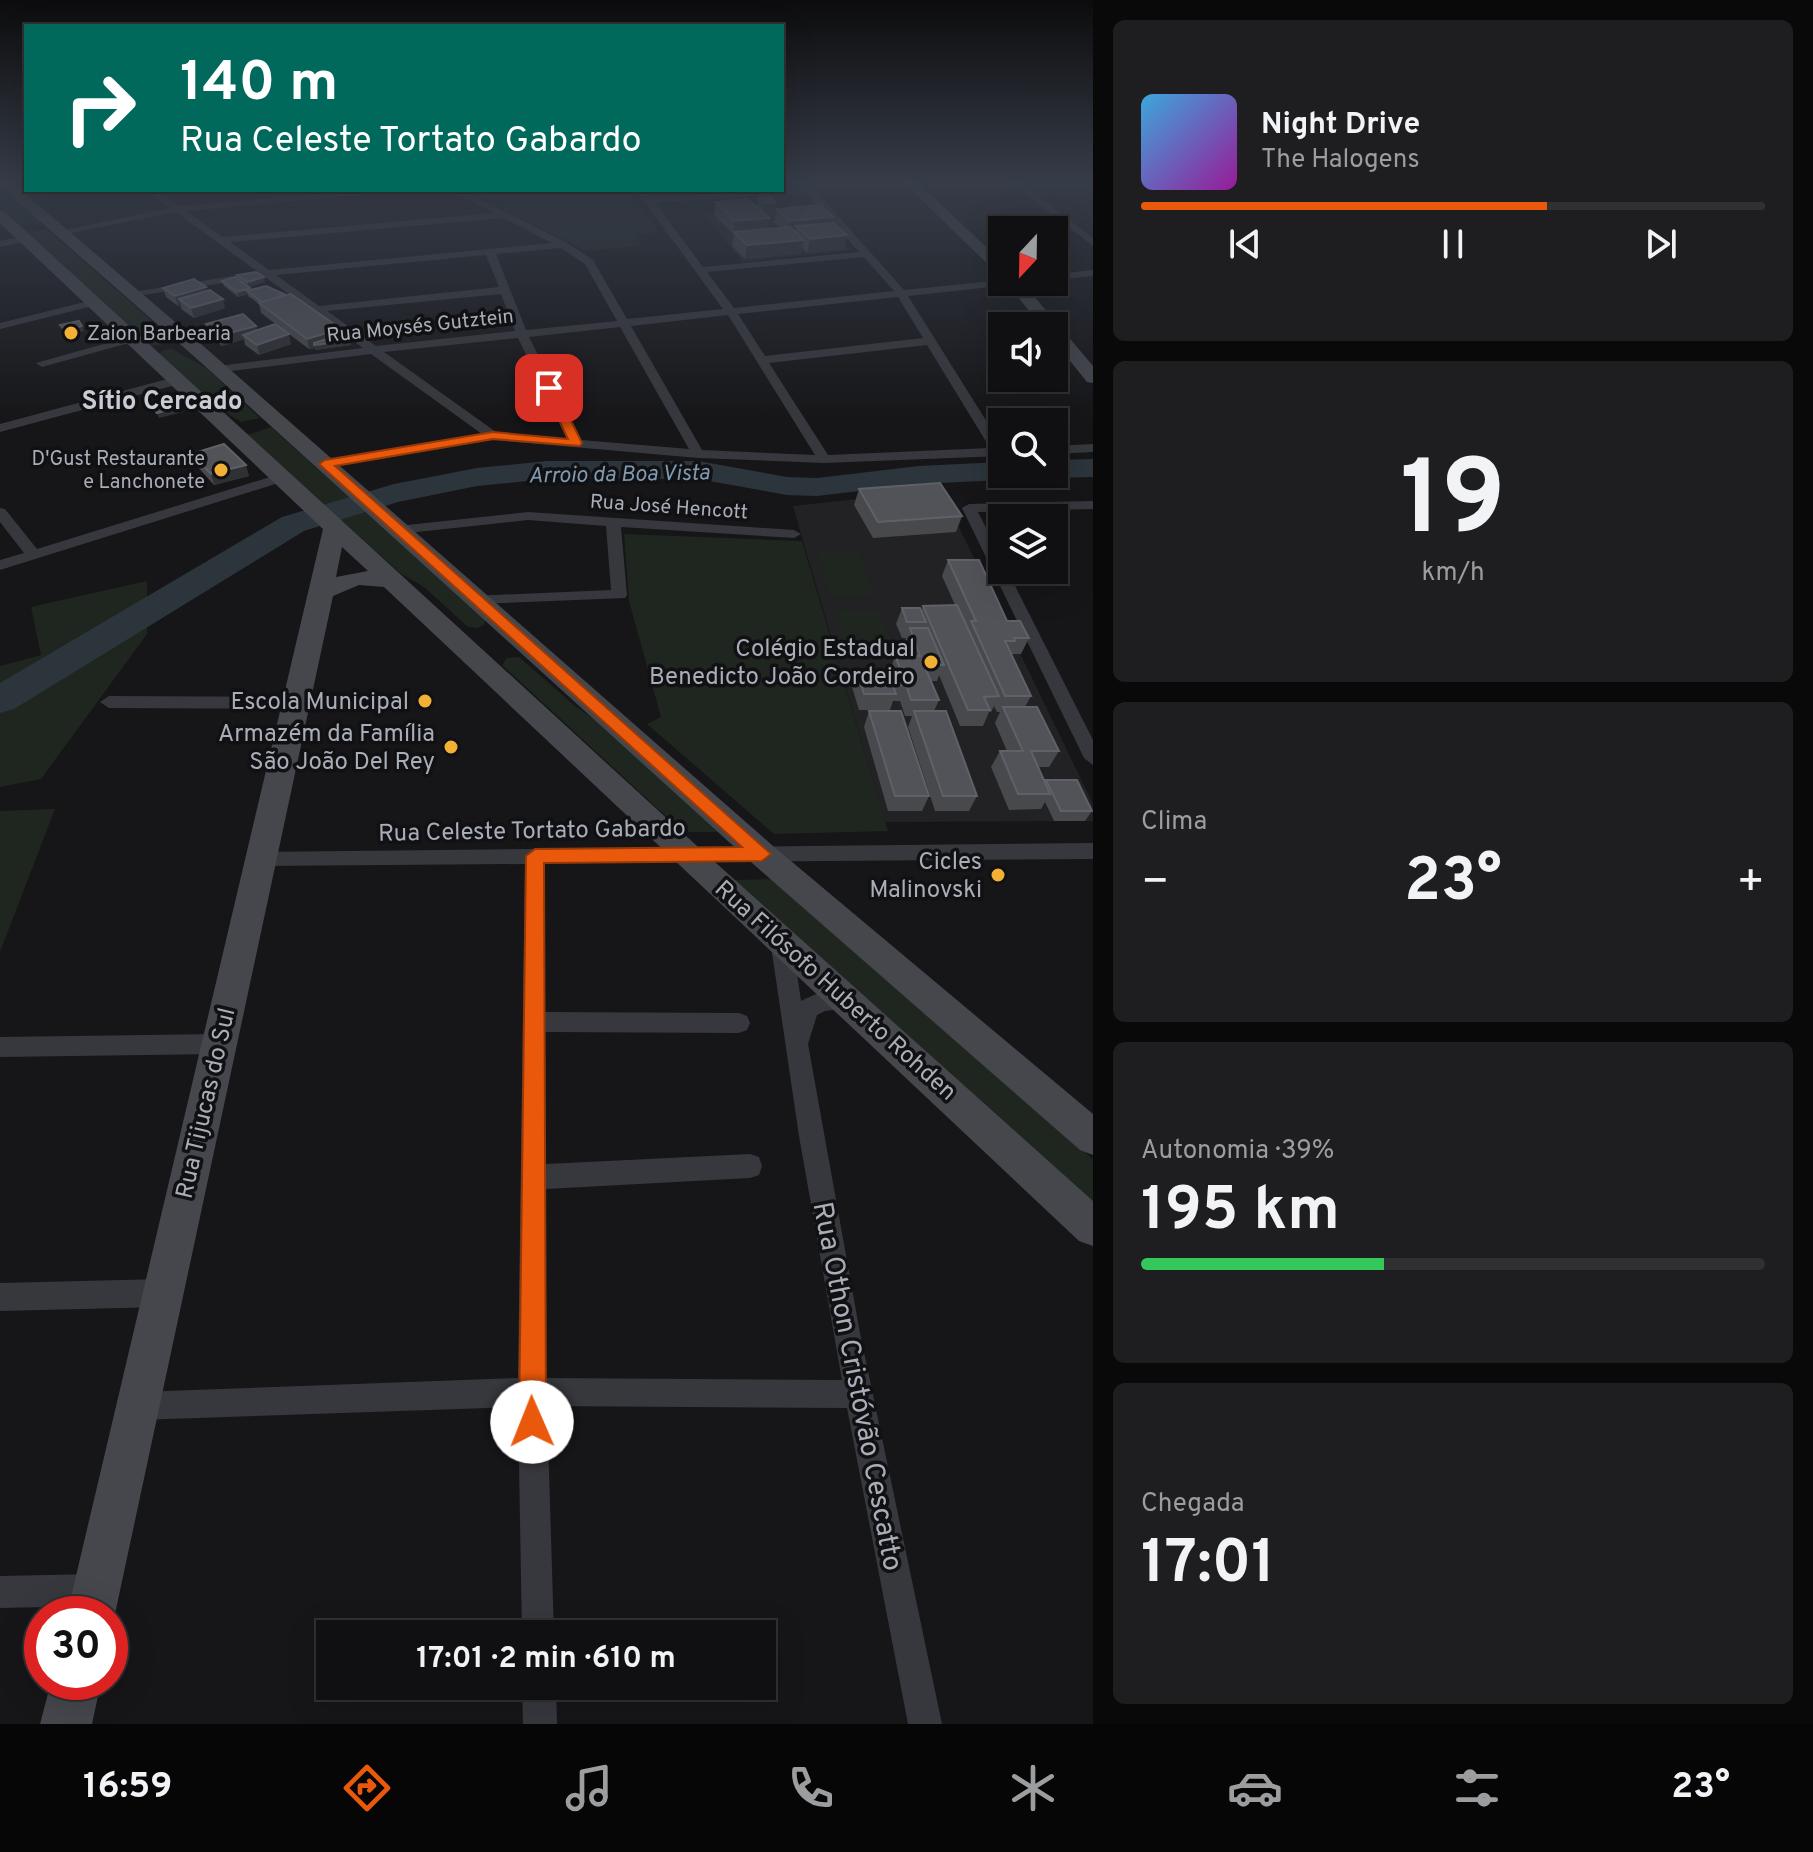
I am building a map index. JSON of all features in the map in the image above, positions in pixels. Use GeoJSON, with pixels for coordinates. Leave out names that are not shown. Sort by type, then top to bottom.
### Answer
{"type":"FeatureCollection","features":[{"type":"Feature","properties":{"kind":"main road"},"geometry":{"type":"LineString","coordinates":[[47,259],[175,381],[328,518]]}},
{"type":"Feature","properties":{"kind":"main road"},"geometry":{"type":"LineString","coordinates":[[93,259],[762,854],[1088,1129]]}},
{"type":"Feature","properties":{"kind":"main road"},"geometry":{"type":"LineString","coordinates":[[1023,296],[1038,312]]}},
{"type":"Feature","properties":{"kind":"main road"},"geometry":{"type":"LineString","coordinates":[[150,356],[165,346],[191,345]]}},
{"type":"Feature","properties":{"kind":"main road"},"geometry":{"type":"LineString","coordinates":[[1068,348],[1093,378]]}},
{"type":"Feature","properties":{"kind":"main road"},"geometry":{"type":"LineString","coordinates":[[225,426],[254,426],[268,414]]}},
{"type":"Feature","properties":{"kind":"main road","name":"Rua Filósofo Huberto Rohden"},"geometry":{"type":"LineString","coordinates":[[328,518],[686,854],[1093,1227]]}},
{"type":"Feature","properties":{"kind":"main road","name":"Rua Tijucas do Sul"},"geometry":{"type":"LineString","coordinates":[[95,1596],[322,592],[328,518]]}},
{"type":"Feature","properties":{"kind":"main road"},"geometry":{"type":"LineString","coordinates":[[322,592],[351,579],[375,578],[398,583]]}},
{"type":"Feature","properties":{"kind":"main road"},"geometry":{"type":"LineString","coordinates":[[458,639],[473,640],[487,636],[496,628],[498,618]]}},
{"type":"Feature","properties":{"kind":"main road"},"geometry":{"type":"LineString","coordinates":[[492,671],[490,661],[498,651],[513,646],[535,650]]}},
{"type":"Feature","properties":{"kind":"main road"},"geometry":{"type":"LineString","coordinates":[[66,1724],[72,1700]]}},
{"type":"Feature","properties":{"kind":"street"},"geometry":{"type":"LineString","coordinates":[[248,259],[493,436]]}},
{"type":"Feature","properties":{"kind":"street"},"geometry":{"type":"LineString","coordinates":[[133,295],[268,273],[411,259]]}},
{"type":"Feature","properties":{"kind":"street"},"geometry":{"type":"LineString","coordinates":[[493,259],[522,334],[576,443]]}},
{"type":"Feature","properties":{"kind":"street"},"geometry":{"type":"LineString","coordinates":[[585,259],[625,323],[698,454]]}},
{"type":"Feature","properties":{"kind":"street"},"geometry":{"type":"LineString","coordinates":[[692,259],[731,312],[824,459]]}},
{"type":"Feature","properties":{"kind":"street"},"geometry":{"type":"LineString","coordinates":[[700,270],[809,259]]}},
{"type":"Feature","properties":{"kind":"street"},"geometry":{"type":"LineString","coordinates":[[871,259],[901,293],[988,432]]}},
{"type":"Feature","properties":{"kind":"street"},"geometry":{"type":"LineString","coordinates":[[1068,276],[1093,273]]}},
{"type":"Feature","properties":{"kind":"street","name":"Rua Moysés Gutztein"},"geometry":{"type":"LineString","coordinates":[[218,370],[373,350],[988,284]]}},
{"type":"Feature","properties":{"kind":"street"},"geometry":{"type":"LineString","coordinates":[[317,309],[505,290]]}},
{"type":"Feature","properties":{"kind":"street"},"geometry":{"type":"LineString","coordinates":[[0,326],[93,303]]}},
{"type":"Feature","properties":{"kind":"street"},"geometry":{"type":"LineString","coordinates":[[42,363],[132,339]]}},
{"type":"Feature","properties":{"kind":"street"},"geometry":{"type":"LineString","coordinates":[[761,360],[930,341]]}},
{"type":"Feature","properties":{"kind":"street"},"geometry":{"type":"LineString","coordinates":[[0,428],[175,381]]}},
{"type":"Feature","properties":{"kind":"street"},"geometry":{"type":"LineString","coordinates":[[325,464],[493,436],[698,454],[824,459],[988,453]]}},
{"type":"Feature","properties":{"kind":"street"},"geometry":{"type":"LineString","coordinates":[[1068,449],[1093,448]]}},
{"type":"Feature","properties":{"kind":"street"},"geometry":{"type":"LineString","coordinates":[[0,565],[283,477]]}},
{"type":"Feature","properties":{"kind":"street"},"geometry":{"type":"LineString","coordinates":[[1093,505],[969,508],[1093,758]]}},
{"type":"Feature","properties":{"kind":"street"},"geometry":{"type":"LineString","coordinates":[[0,512],[33,554]]}},
{"type":"Feature","properties":{"kind":"street","name":"Rua José Hencott"},"geometry":{"type":"LineString","coordinates":[[398,530],[528,516],[794,534]]}},
{"type":"Feature","properties":{"kind":"street"},"geometry":{"type":"LineString","coordinates":[[477,599],[619,595],[613,523]]}},
{"type":"Feature","properties":{"kind":"street"},"geometry":{"type":"LineString","coordinates":[[109,702],[297,703]]}},
{"type":"Feature","properties":{"kind":"street","name":"Rua Celeste Tortato Gabardo"},"geometry":{"type":"LineString","coordinates":[[260,858],[1093,851]]}},
{"type":"Feature","properties":{"kind":"street"},"geometry":{"type":"LineString","coordinates":[[535,856],[532,1392],[538,1620]]}},
{"type":"Feature","properties":{"kind":"street","name":"Rua Othon Cristóvão Cescatto"},"geometry":{"type":"LineString","coordinates":[[781,939],[796,1048],[857,1394],[925,1724]]}},
{"type":"Feature","properties":{"kind":"street","name":"Rua Othon Cristóvão Cescatto"},"geometry":{"type":"LineString","coordinates":[[796,1048],[808,1009],[822,1001],[847,1000]]}},
{"type":"Feature","properties":{"kind":"street"},"geometry":{"type":"LineString","coordinates":[[534,1022],[739,1023]]}},
{"type":"Feature","properties":{"kind":"street"},"geometry":{"type":"LineString","coordinates":[[0,1047],[218,1044]]}},
{"type":"Feature","properties":{"kind":"street"},"geometry":{"type":"LineString","coordinates":[[533,1177],[750,1166]]}},
{"type":"Feature","properties":{"kind":"street"},"geometry":{"type":"LineString","coordinates":[[0,1297],[163,1293]]}},
{"type":"Feature","properties":{"kind":"street"},"geometry":{"type":"LineString","coordinates":[[138,1406],[532,1392],[857,1394]]}},
{"type":"Feature","properties":{"kind":"street"},"geometry":{"type":"LineString","coordinates":[[0,1592],[38,1596]]}},
{"type":"Feature","properties":{"kind":"street"},"geometry":{"type":"LineString","coordinates":[[539,1700],[540,1724]]}},
{"type":"Feature","properties":{"kind":"shaded area"},"geometry":{"type":"Polygon","coordinates":[[[56,259],[81,259],[176,342],[150,346],[56,259]]]}},
{"type":"Feature","properties":{"kind":"shaded area"},"geometry":{"type":"Polygon","coordinates":[[[172,349],[206,368],[260,418],[241,422],[208,401],[157,356],[163,350],[172,349]]]}},
{"type":"Feature","properties":{"kind":"shaded area"},"geometry":{"type":"Polygon","coordinates":[[[271,427],[485,619],[484,625],[468,627],[424,587],[400,573],[247,435],[271,427]]]}},
{"type":"Feature","properties":{"kind":"shaded area","name":"Colégio Estadual Benedicto João Cordeiro"},"geometry":{"type":"Polygon","coordinates":[[[941,490],[1093,804],[1093,821],[885,822],[793,506],[941,490]]]}},
{"type":"Feature","properties":{"kind":"shaded area"},"geometry":{"type":"Polygon","coordinates":[[[624,534],[802,541],[888,831],[774,834],[647,724],[661,717],[629,601],[624,534]]]}},
{"type":"Feature","properties":{"kind":"shaded area"},"geometry":{"type":"Polygon","coordinates":[[[817,552],[859,552],[874,595],[830,595],[817,552]]]}},
{"type":"Feature","properties":{"kind":"shaded area"},"geometry":{"type":"Polygon","coordinates":[[[147,581],[147,634],[41,779],[0,787],[0,666],[41,655],[31,607],[147,581]]]}},
{"type":"Feature","properties":{"kind":"shaded area"},"geometry":{"type":"Polygon","coordinates":[[[835,610],[880,611],[896,659],[849,659],[835,610]]]}},
{"type":"Feature","properties":{"kind":"shaded area"},"geometry":{"type":"Polygon","coordinates":[[[519,657],[575,706],[609,729],[721,832],[683,832],[502,665],[507,658],[519,657]]]}},
{"type":"Feature","properties":{"kind":"shaded area"},"geometry":{"type":"Polygon","coordinates":[[[55,809],[0,952],[0,811],[55,809]]]}},
{"type":"Feature","properties":{"kind":"shaded area"},"geometry":{"type":"Polygon","coordinates":[[[774,879],[1093,1159],[1093,1207],[733,880],[774,879]]]}},
{"type":"Feature","properties":{"kind":"building"},"geometry":{"type":"Polygon","coordinates":[[[256,272],[264,277],[247,282],[237,275],[256,272]]]}},
{"type":"Feature","properties":{"kind":"building"},"geometry":{"type":"Polygon","coordinates":[[[235,277],[250,288],[237,292],[222,281],[235,277]]]}},
{"type":"Feature","properties":{"kind":"building"},"geometry":{"type":"Polygon","coordinates":[[[194,279],[206,287],[175,296],[163,288],[194,279]]]}},
{"type":"Feature","properties":{"kind":"building"},"geometry":{"type":"Polygon","coordinates":[[[266,286],[284,294],[262,302],[247,291],[266,286]]]}},
{"type":"Feature","properties":{"kind":"building"},"geometry":{"type":"Polygon","coordinates":[[[210,290],[223,299],[191,308],[179,299],[210,290]]]}},
{"type":"Feature","properties":{"kind":"building"},"geometry":{"type":"Polygon","coordinates":[[[291,294],[341,329],[307,339],[259,303],[291,294]]]}},
{"type":"Feature","properties":{"kind":"building"},"geometry":{"type":"Polygon","coordinates":[[[243,314],[256,326],[219,336],[206,324],[243,314]]]}},
{"type":"Feature","properties":{"kind":"building"},"geometry":{"type":"Polygon","coordinates":[[[79,321],[82,326],[66,331],[60,325],[79,321]]]}},
{"type":"Feature","properties":{"kind":"building"},"geometry":{"type":"Polygon","coordinates":[[[275,324],[289,334],[257,345],[243,335],[275,324]]]}},
{"type":"Feature","properties":{"kind":"building"},"geometry":{"type":"Polygon","coordinates":[[[342,334],[350,340],[314,345],[314,343],[342,334]]]}},
{"type":"Feature","properties":{"kind":"building"},"geometry":{"type":"Polygon","coordinates":[[[177,401],[181,406],[157,413],[152,407],[177,401]]]}},
{"type":"Feature","properties":{"kind":"building"},"geometry":{"type":"Polygon","coordinates":[[[224,444],[246,465],[211,474],[191,454],[224,444]]]}},
{"type":"Feature","properties":{"kind":"building"},"geometry":{"type":"Polygon","coordinates":[[[940,483],[962,516],[878,522],[859,489],[940,483]]]}},
{"type":"Feature","properties":{"kind":"building"},"geometry":{"type":"Polygon","coordinates":[[[948,560],[979,560],[1007,621],[1020,621],[1029,638],[1005,641],[1031,696],[1005,696],[971,621],[976,621],[948,560]]]}},
{"type":"Feature","properties":{"kind":"building"},"geometry":{"type":"Polygon","coordinates":[[[957,605],[999,696],[984,697],[990,710],[968,710],[923,606],[957,605]]]}},
{"type":"Feature","properties":{"kind":"building"},"geometry":{"type":"Polygon","coordinates":[[[902,608],[920,608],[926,622],[907,622],[902,608]]]}},
{"type":"Feature","properties":{"kind":"building"},"geometry":{"type":"Polygon","coordinates":[[[910,628],[928,628],[944,665],[924,665],[939,700],[911,700],[906,685],[893,685],[896,694],[864,694],[857,671],[901,671],[895,656],[920,656],[910,628]]]}},
{"type":"Feature","properties":{"kind":"building"},"geometry":{"type":"Polygon","coordinates":[[[1003,707],[1037,707],[1059,751],[1031,751],[1050,794],[1018,794],[1000,751],[1023,751],[1003,707]]]}},
{"type":"Feature","properties":{"kind":"building"},"geometry":{"type":"Polygon","coordinates":[[[869,711],[901,711],[929,796],[895,796],[869,711]]]}},
{"type":"Feature","properties":{"kind":"building"},"geometry":{"type":"Polygon","coordinates":[[[914,711],[946,711],[977,796],[943,796],[914,711]]]}},
{"type":"Feature","properties":{"kind":"building"},"geometry":{"type":"Polygon","coordinates":[[[1046,780],[1077,780],[1092,811],[1061,811],[1046,780]]]}},
{"type":"Feature","properties":{"kind":"waterway","name":"Arroio da Boa Vista"},"geometry":{"type":"LineString","coordinates":[[1068,469],[1093,468]]}},
{"type":"Feature","properties":{"kind":"waterway","name":"Arroio da Boa Vista"},"geometry":{"type":"LineString","coordinates":[[0,700],[293,524],[394,493],[477,477],[547,470],[698,470],[787,486],[817,487],[919,475],[988,472]]}},
{"type":"Feature","properties":{"kind":"place","name":"Zaion Barbearia"},"geometry":{"type":"Point","coordinates":[71,333]}},
{"type":"Feature","properties":{"kind":"place","name":"D'Gust Restaurante e Lanchonete"},"geometry":{"type":"Point","coordinates":[221,470]}},
{"type":"Feature","properties":{"kind":"place","name":"Colégio Estadual Benedicto João Cordeiro"},"geometry":{"type":"Point","coordinates":[931,662]}},
{"type":"Feature","properties":{"kind":"place","name":"Escola Municipal"},"geometry":{"type":"Point","coordinates":[425,701]}},
{"type":"Feature","properties":{"kind":"place","name":"Armazém da Família São João Del Rey"},"geometry":{"type":"Point","coordinates":[451,747]}},
{"type":"Feature","properties":{"kind":"place","name":"Cicles Malinovski"},"geometry":{"type":"Point","coordinates":[998,875]}},
{"type":"Feature","properties":{"kind":"district","name":"Sítio Cercado"},"geometry":{"type":"Point","coordinates":[162,400]}},
{"type":"Feature","properties":{"kind":"route"},"geometry":{"type":"LineString","coordinates":[[532,1422],[535,856],[762,854],[325,464],[493,436],[576,443],[549,388]]}}]}
